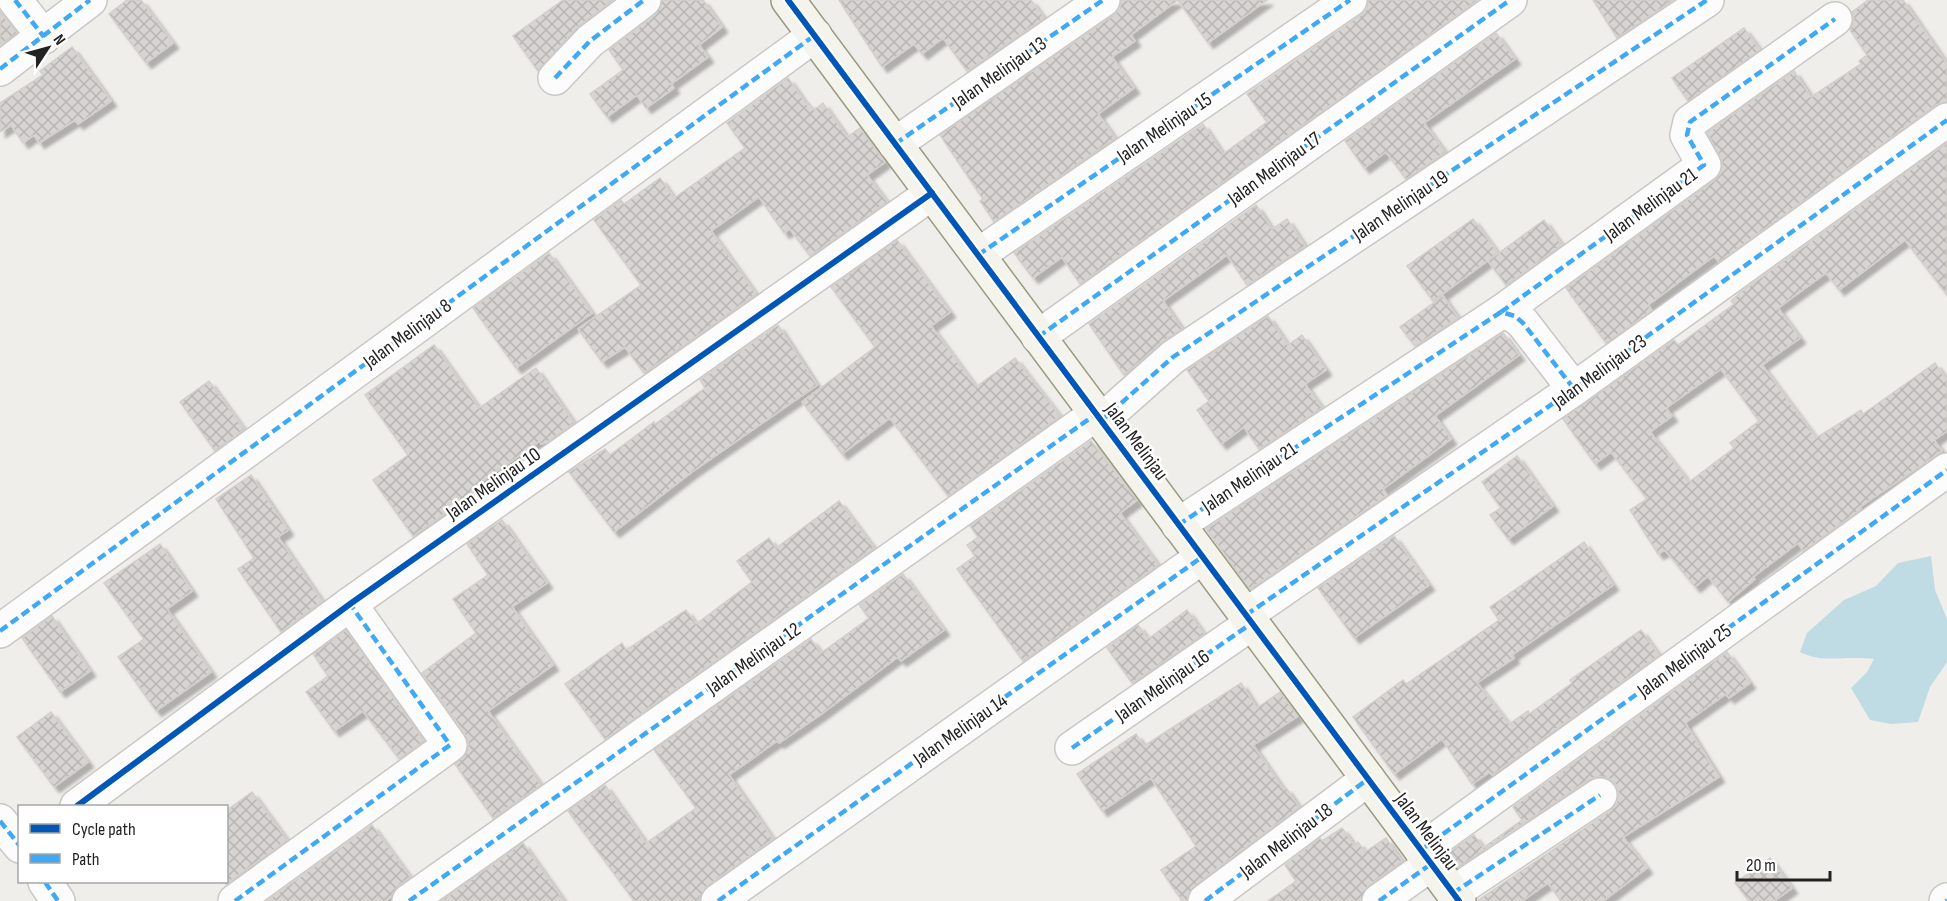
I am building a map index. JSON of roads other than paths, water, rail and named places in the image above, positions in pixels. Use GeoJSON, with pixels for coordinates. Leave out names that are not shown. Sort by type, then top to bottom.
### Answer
{"type":"FeatureCollection","features":[{"type":"Feature","properties":{"kind":"street"},"geometry":{"type":"LineString","coordinates":[[15,0],[44,37]]}},
{"type":"Feature","properties":{"kind":"street"},"geometry":{"type":"LineString","coordinates":[[0,69],[90,0]]}},
{"type":"Feature","properties":{"kind":"street"},"geometry":{"type":"LineString","coordinates":[[555,78],[590,41],[644,0]]}},
{"type":"Feature","properties":{"kind":"street","name":"Jalan Melinjau"},"geometry":{"type":"LineString","coordinates":[[788,0],[1456,897]]}},
{"type":"Feature","properties":{"kind":"street","name":"Jalan Melinjau 13"},"geometry":{"type":"LineString","coordinates":[[895,144],[1103,0]]}},
{"type":"Feature","properties":{"kind":"street","name":"Jalan Melinjau 15"},"geometry":{"type":"LineString","coordinates":[[978,255],[1350,0]]}},
{"type":"Feature","properties":{"kind":"street","name":"Jalan Melinjau 17"},"geometry":{"type":"LineString","coordinates":[[1038,337],[1510,0]]}},
{"type":"Feature","properties":{"kind":"street","name":"Jalan Melinjau 19"},"geometry":{"type":"LineString","coordinates":[[1099,417],[1173,357],[1707,0]]}},
{"type":"Feature","properties":{"kind":"street","name":"Jalan Melinjau 21"},"geometry":{"type":"LineString","coordinates":[[1179,525],[1501,312],[1695,172],[1704,165],[1687,135],[1690,122],[1835,19]]}},
{"type":"Feature","properties":{"kind":"street","name":"Jalan Melinjau 8"},"geometry":{"type":"LineString","coordinates":[[0,631],[814,35]]}},
{"type":"Feature","properties":{"kind":"street","name":"Jalan Melinjau 23"},"geometry":{"type":"LineString","coordinates":[[1249,619],[1574,389],[1947,120]]}},
{"type":"Feature","properties":{"kind":"street","name":"Jalan Melinjau 10"},"geometry":{"type":"LineString","coordinates":[[80,805],[350,604],[932,193]]}},
{"type":"Feature","properties":{"kind":"street"},"geometry":{"type":"LineString","coordinates":[[1501,312],[1515,316],[1523,323],[1574,389]]}},
{"type":"Feature","properties":{"kind":"street","name":"Jalan Melinjau 12"},"geometry":{"type":"LineString","coordinates":[[409,901],[1099,417]]}},
{"type":"Feature","properties":{"kind":"street","name":"Jalan Melinjau 25"},"geometry":{"type":"LineString","coordinates":[[1379,901],[1426,857],[1947,470]]}},
{"type":"Feature","properties":{"kind":"street","name":"Jalan Melinjau 14"},"geometry":{"type":"LineString","coordinates":[[718,901],[1203,557]]}},
{"type":"Feature","properties":{"kind":"street"},"geometry":{"type":"LineString","coordinates":[[235,901],[450,745],[350,604]]}},
{"type":"Feature","properties":{"kind":"street","name":"Jalan Melinjau 16"},"geometry":{"type":"LineString","coordinates":[[1072,748],[1249,619]]}},
{"type":"Feature","properties":{"kind":"street","name":"Jalan Melinjau 18"},"geometry":{"type":"LineString","coordinates":[[1205,901],[1368,779]]}},
{"type":"Feature","properties":{"kind":"street"},"geometry":{"type":"LineString","coordinates":[[1456,897],[1600,795]]}},
{"type":"Feature","properties":{"kind":"street"},"geometry":{"type":"LineString","coordinates":[[0,821],[18,844]]}},
{"type":"Feature","properties":{"kind":"street"},"geometry":{"type":"LineString","coordinates":[[46,883],[58,901]]}},
{"type":"Feature","properties":{"kind":"water"},"geometry":{"type":"Polygon","coordinates":[[[1931,556],[1935,590],[1947,619],[1947,662],[1930,687],[1918,722],[1891,724],[1870,720],[1851,688],[1867,672],[1874,659],[1809,656],[1800,652],[1807,633],[1844,600],[1876,586],[1898,563],[1931,556]]]}}]}
